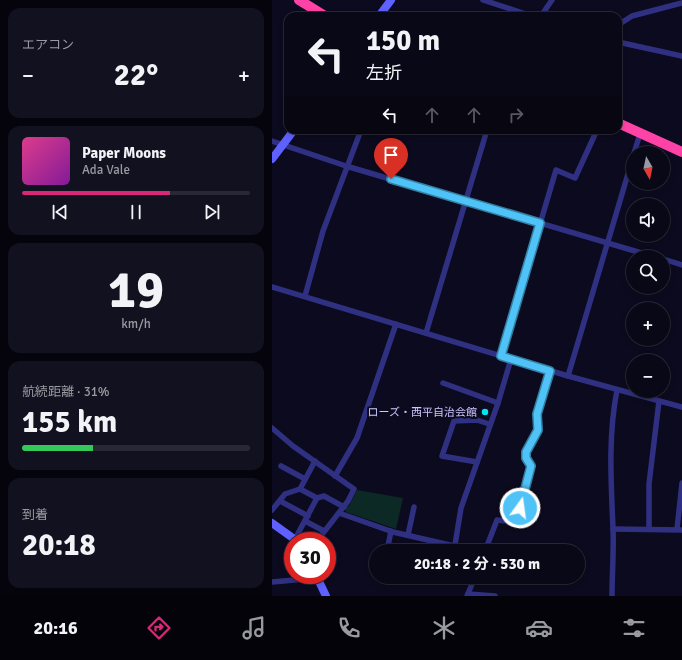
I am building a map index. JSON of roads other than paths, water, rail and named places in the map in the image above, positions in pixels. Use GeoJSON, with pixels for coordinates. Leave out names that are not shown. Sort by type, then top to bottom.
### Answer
{"type":"FeatureCollection","features":[{"type":"Feature","properties":{"kind":"highway"},"geometry":{"type":"LineString","coordinates":[[299,0],[318,12]]}},
{"type":"Feature","properties":{"kind":"highway"},"geometry":{"type":"LineString","coordinates":[[622,125],[682,152]]}},
{"type":"Feature","properties":{"kind":"street"},"geometry":{"type":"LineString","coordinates":[[382,12],[391,0]]}},
{"type":"Feature","properties":{"kind":"street"},"geometry":{"type":"LineString","coordinates":[[483,0],[520,12]]}},
{"type":"Feature","properties":{"kind":"street"},"geometry":{"type":"LineString","coordinates":[[544,12],[552,0]]}},
{"type":"Feature","properties":{"kind":"street"},"geometry":{"type":"LineString","coordinates":[[622,22],[632,16],[682,3]]}},
{"type":"Feature","properties":{"kind":"street"},"geometry":{"type":"LineString","coordinates":[[622,43],[682,56]]}},
{"type":"Feature","properties":{"kind":"street"},"geometry":{"type":"LineString","coordinates":[[272,159],[291,134]]}},
{"type":"Feature","properties":{"kind":"street"},"geometry":{"type":"LineString","coordinates":[[305,296],[323,231],[346,166],[359,134]]}},
{"type":"Feature","properties":{"kind":"street"},"geometry":{"type":"LineString","coordinates":[[426,333],[486,134]]}},
{"type":"Feature","properties":{"kind":"street"},"geometry":{"type":"LineString","coordinates":[[501,356],[556,170],[575,178],[595,134]]}},
{"type":"Feature","properties":{"kind":"street"},"geometry":{"type":"LineString","coordinates":[[636,146],[640,134]]}},
{"type":"Feature","properties":{"kind":"street"},"geometry":{"type":"LineString","coordinates":[[272,141],[346,166],[632,250]]}},
{"type":"Feature","properties":{"kind":"street"},"geometry":{"type":"LineString","coordinates":[[568,376],[626,181]]}},
{"type":"Feature","properties":{"kind":"street"},"geometry":{"type":"LineString","coordinates":[[670,261],[682,265]]}},
{"type":"Feature","properties":{"kind":"street"},"geometry":{"type":"LineString","coordinates":[[272,287],[550,371],[682,407]]}},
{"type":"Feature","properties":{"kind":"street"},"geometry":{"type":"LineString","coordinates":[[335,476],[357,438],[396,324]]}},
{"type":"Feature","properties":{"kind":"street"},"geometry":{"type":"LineString","coordinates":[[455,544],[461,508],[489,424],[498,403],[511,359]]}},
{"type":"Feature","properties":{"kind":"street"},"geometry":{"type":"LineString","coordinates":[[488,544],[497,520],[516,522],[531,466],[526,458],[526,452],[538,430],[537,414],[550,371]]}},
{"type":"Feature","properties":{"kind":"street"},"geometry":{"type":"LineString","coordinates":[[443,383],[498,403]]}},
{"type":"Feature","properties":{"kind":"street"},"geometry":{"type":"LineString","coordinates":[[612,596],[613,528],[610,474],[612,416],[617,390]]}},
{"type":"Feature","properties":{"kind":"street"},"geometry":{"type":"LineString","coordinates":[[649,529],[649,484],[659,401]]}},
{"type":"Feature","properties":{"kind":"street"},"geometry":{"type":"LineString","coordinates":[[477,462],[442,456],[454,421],[477,420],[489,424]]}},
{"type":"Feature","properties":{"kind":"street"},"geometry":{"type":"LineString","coordinates":[[272,428],[315,462],[354,489],[344,507],[324,532],[280,501]]}},
{"type":"Feature","properties":{"kind":"street"},"geometry":{"type":"LineString","coordinates":[[272,510],[276,502],[280,501],[285,494],[300,489],[315,462]]}},
{"type":"Feature","properties":{"kind":"street"},"geometry":{"type":"LineString","coordinates":[[281,466],[305,479]]}},
{"type":"Feature","properties":{"kind":"street"},"geometry":{"type":"LineString","coordinates":[[613,528],[680,530],[682,483]]}},
{"type":"Feature","properties":{"kind":"street"},"geometry":{"type":"LineString","coordinates":[[300,489],[317,498],[324,496],[344,507]]}},
{"type":"Feature","properties":{"kind":"street"},"geometry":{"type":"LineString","coordinates":[[300,532],[317,498]]}},
{"type":"Feature","properties":{"kind":"street"},"geometry":{"type":"LineString","coordinates":[[408,535],[414,507]]}},
{"type":"Feature","properties":{"kind":"street"},"geometry":{"type":"LineString","coordinates":[[339,513],[391,531],[440,544]]}},
{"type":"Feature","properties":{"kind":"street"},"geometry":{"type":"LineString","coordinates":[[272,523],[285,532]]}},
{"type":"Feature","properties":{"kind":"street"},"geometry":{"type":"LineString","coordinates":[[388,544],[391,531]]}},
{"type":"Feature","properties":{"kind":"street"},"geometry":{"type":"LineString","coordinates":[[272,582],[284,581]]}},
{"type":"Feature","properties":{"kind":"street"},"geometry":{"type":"LineString","coordinates":[[320,584],[326,596]]}},
{"type":"Feature","properties":{"kind":"street"},"geometry":{"type":"LineString","coordinates":[[472,584],[468,595],[495,596]]}},
{"type":"Feature","properties":{"kind":"place","name":"ローズ・西平自治会館"},"geometry":{"type":"Point","coordinates":[485,412]}}]}
